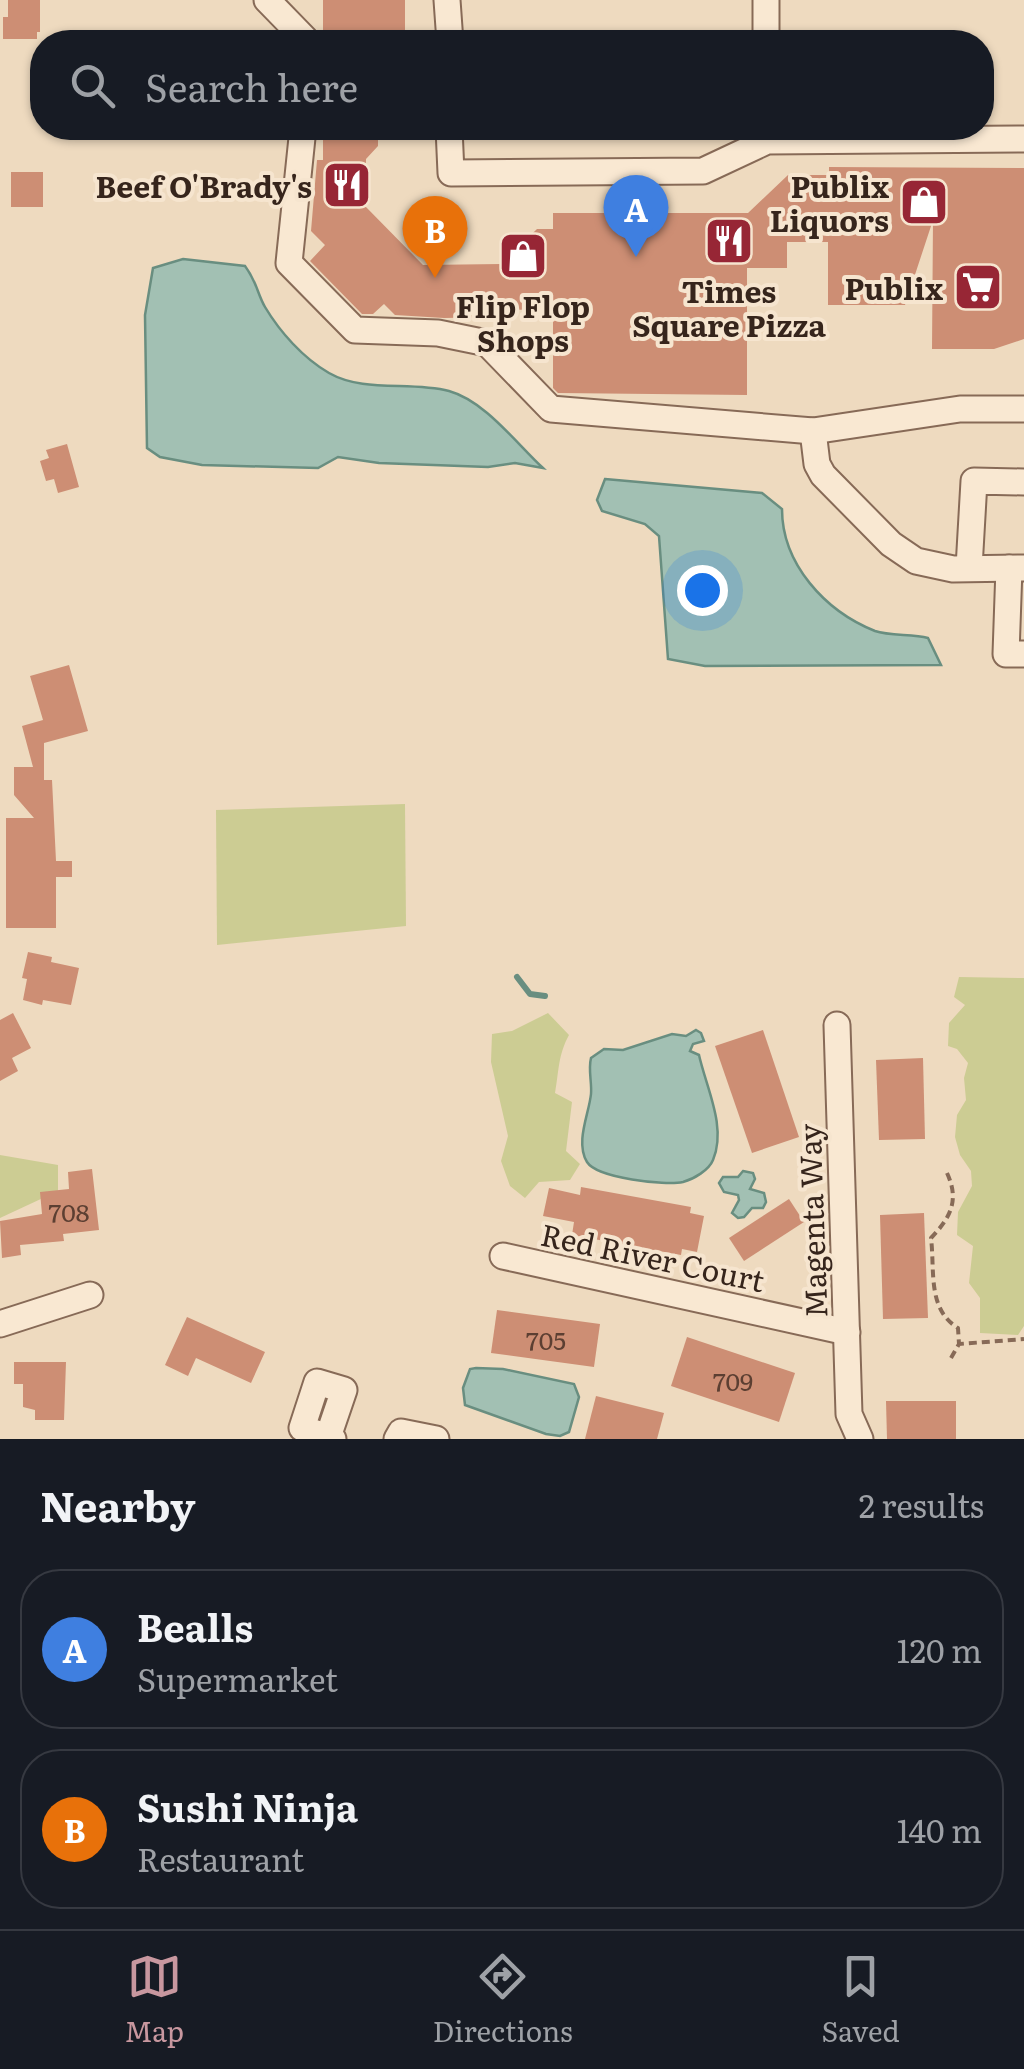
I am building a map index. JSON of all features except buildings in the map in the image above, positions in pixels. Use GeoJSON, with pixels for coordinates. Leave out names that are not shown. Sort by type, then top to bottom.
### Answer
{"type":"FeatureCollection","features":[{"type":"Feature","properties":{"kind":"street"},"geometry":{"type":"LineString","coordinates":[[267,0],[297,30]]}},
{"type":"Feature","properties":{"kind":"street"},"geometry":{"type":"LineString","coordinates":[[448,0],[449,30]]}},
{"type":"Feature","properties":{"kind":"street"},"geometry":{"type":"LineString","coordinates":[[766,0],[766,30]]}},
{"type":"Feature","properties":{"kind":"street"},"geometry":{"type":"LineString","coordinates":[[994,139],[1024,140]]}},
{"type":"Feature","properties":{"kind":"street"},"geometry":{"type":"LineString","coordinates":[[302,140],[288,262],[354,330],[438,332],[487,343],[551,409],[813,431],[960,410],[1024,409]]}},
{"type":"Feature","properties":{"kind":"street"},"geometry":{"type":"LineString","coordinates":[[450,140],[451,174],[704,170],[756,140]]}},
{"type":"Feature","properties":{"kind":"street"},"geometry":{"type":"LineString","coordinates":[[813,431],[816,464],[824,475],[891,544],[916,561],[934,567],[1017,568],[1006,654],[1024,654]]}},
{"type":"Feature","properties":{"kind":"street"},"geometry":{"type":"LineString","coordinates":[[969,568],[974,481],[1024,482]]}},
{"type":"Feature","properties":{"kind":"street","name":"Magenta Way"},"geometry":{"type":"LineString","coordinates":[[837,1026],[849,1414],[860,1439]]}},
{"type":"Feature","properties":{"kind":"street","name":"Red River Court"},"geometry":{"type":"LineString","coordinates":[[503,1256],[846,1332]]}},
{"type":"Feature","properties":{"kind":"street"},"geometry":{"type":"LineString","coordinates":[[0,1324],[90,1295]]}},
{"type":"Feature","properties":{"kind":"street","name":"Magenta Way"},"geometry":{"type":"LineString","coordinates":[[838,1439],[849,1414]]}},
{"type":"Feature","properties":{"kind":"street"},"geometry":{"type":"LineString","coordinates":[[399,1436],[436,1439]]}},
{"type":"Feature","properties":{"kind":"path"},"geometry":{"type":"LineString","coordinates":[[947,1172],[953,1186],[952,1204],[945,1225],[928,1241],[941,1315],[958,1328],[959,1344],[950,1358]]}},
{"type":"Feature","properties":{"kind":"path"},"geometry":{"type":"LineString","coordinates":[[927,1290],[935,1290]]}},
{"type":"Feature","properties":{"kind":"path"},"geometry":{"type":"LineString","coordinates":[[959,1344],[1024,1339]]}},
{"type":"Feature","properties":{"kind":"green space"},"geometry":{"type":"Polygon","coordinates":[[[405,804],[406,926],[217,945],[216,810],[405,804]]]}},
{"type":"Feature","properties":{"kind":"green space"},"geometry":{"type":"Polygon","coordinates":[[[959,977],[1024,978],[1024,1326],[1018,1335],[980,1333],[980,1298],[969,1283],[973,1246],[957,1235],[958,1212],[972,1186],[971,1171],[960,1155],[955,1137],[957,1115],[966,1100],[964,1078],[968,1063],[957,1049],[948,1046],[949,1023],[965,1005],[954,997],[959,977]]]}},
{"type":"Feature","properties":{"kind":"green space"},"geometry":{"type":"Polygon","coordinates":[[[548,1013],[569,1035],[555,1093],[572,1102],[566,1151],[580,1164],[570,1180],[539,1182],[525,1198],[510,1186],[501,1161],[508,1136],[491,1062],[492,1034],[512,1031],[548,1013]]]}},
{"type":"Feature","properties":{"kind":"green space"},"geometry":{"type":"Polygon","coordinates":[[[0,1155],[58,1165],[58,1191],[0,1218],[0,1155]]]}},
{"type":"Feature","properties":{"kind":"shaded area"},"geometry":{"type":"Polygon","coordinates":[[[183,259],[245,266],[278,326],[301,352],[329,373],[357,383],[434,388],[462,396],[487,413],[543,468],[515,463],[488,467],[379,463],[338,457],[318,468],[202,465],[160,457],[147,448],[145,315],[153,268],[183,259]]]}},
{"type":"Feature","properties":{"kind":"shaded area"},"geometry":{"type":"Polygon","coordinates":[[[605,479],[762,493],[782,509],[784,529],[798,566],[824,598],[875,631],[928,638],[941,665],[705,666],[668,659],[659,536],[645,524],[602,511],[597,500],[605,479]]]}},
{"type":"Feature","properties":{"kind":"shaded area"},"geometry":{"type":"Polygon","coordinates":[[[696,1030],[704,1041],[693,1044],[690,1051],[699,1055],[717,1121],[717,1147],[711,1164],[696,1176],[674,1183],[632,1180],[593,1168],[582,1146],[591,1094],[591,1058],[604,1049],[623,1050],[672,1034],[686,1036],[696,1030]]]}},
{"type":"Feature","properties":{"kind":"shaded area"},"geometry":{"type":"Polygon","coordinates":[[[743,1171],[753,1173],[755,1179],[750,1189],[764,1193],[766,1202],[763,1208],[752,1208],[738,1218],[732,1213],[738,1195],[724,1192],[719,1183],[723,1177],[738,1177],[743,1171]]]}},
{"type":"Feature","properties":{"kind":"shaded area"},"geometry":{"type":"Polygon","coordinates":[[[470,1369],[503,1369],[574,1384],[579,1397],[569,1432],[560,1436],[546,1434],[465,1405],[463,1388],[470,1369]]]}},
{"type":"Feature","properties":{"kind":"waterway"},"geometry":{"type":"LineString","coordinates":[[517,977],[530,994],[545,996]]}},
{"type":"Feature","properties":{"kind":"place","name":"Beef O'Brady's"},"geometry":{"type":"Point","coordinates":[347,185]}},
{"type":"Feature","properties":{"kind":"place","name":"Publix Liquors"},"geometry":{"type":"Point","coordinates":[924,202]}},
{"type":"Feature","properties":{"kind":"place","name":"Times Square Pizza"},"geometry":{"type":"Point","coordinates":[729,241]}},
{"type":"Feature","properties":{"kind":"place","name":"Flip Flop Shops"},"geometry":{"type":"Point","coordinates":[523,256]}},
{"type":"Feature","properties":{"kind":"place","name":"Bealls"},"geometry":{"type":"Point","coordinates":[636,257]}},
{"type":"Feature","properties":{"kind":"place","name":"Sushi Ninja"},"geometry":{"type":"Point","coordinates":[435,278]}},
{"type":"Feature","properties":{"kind":"place","name":"Publix"},"geometry":{"type":"Point","coordinates":[978,287]}}]}
